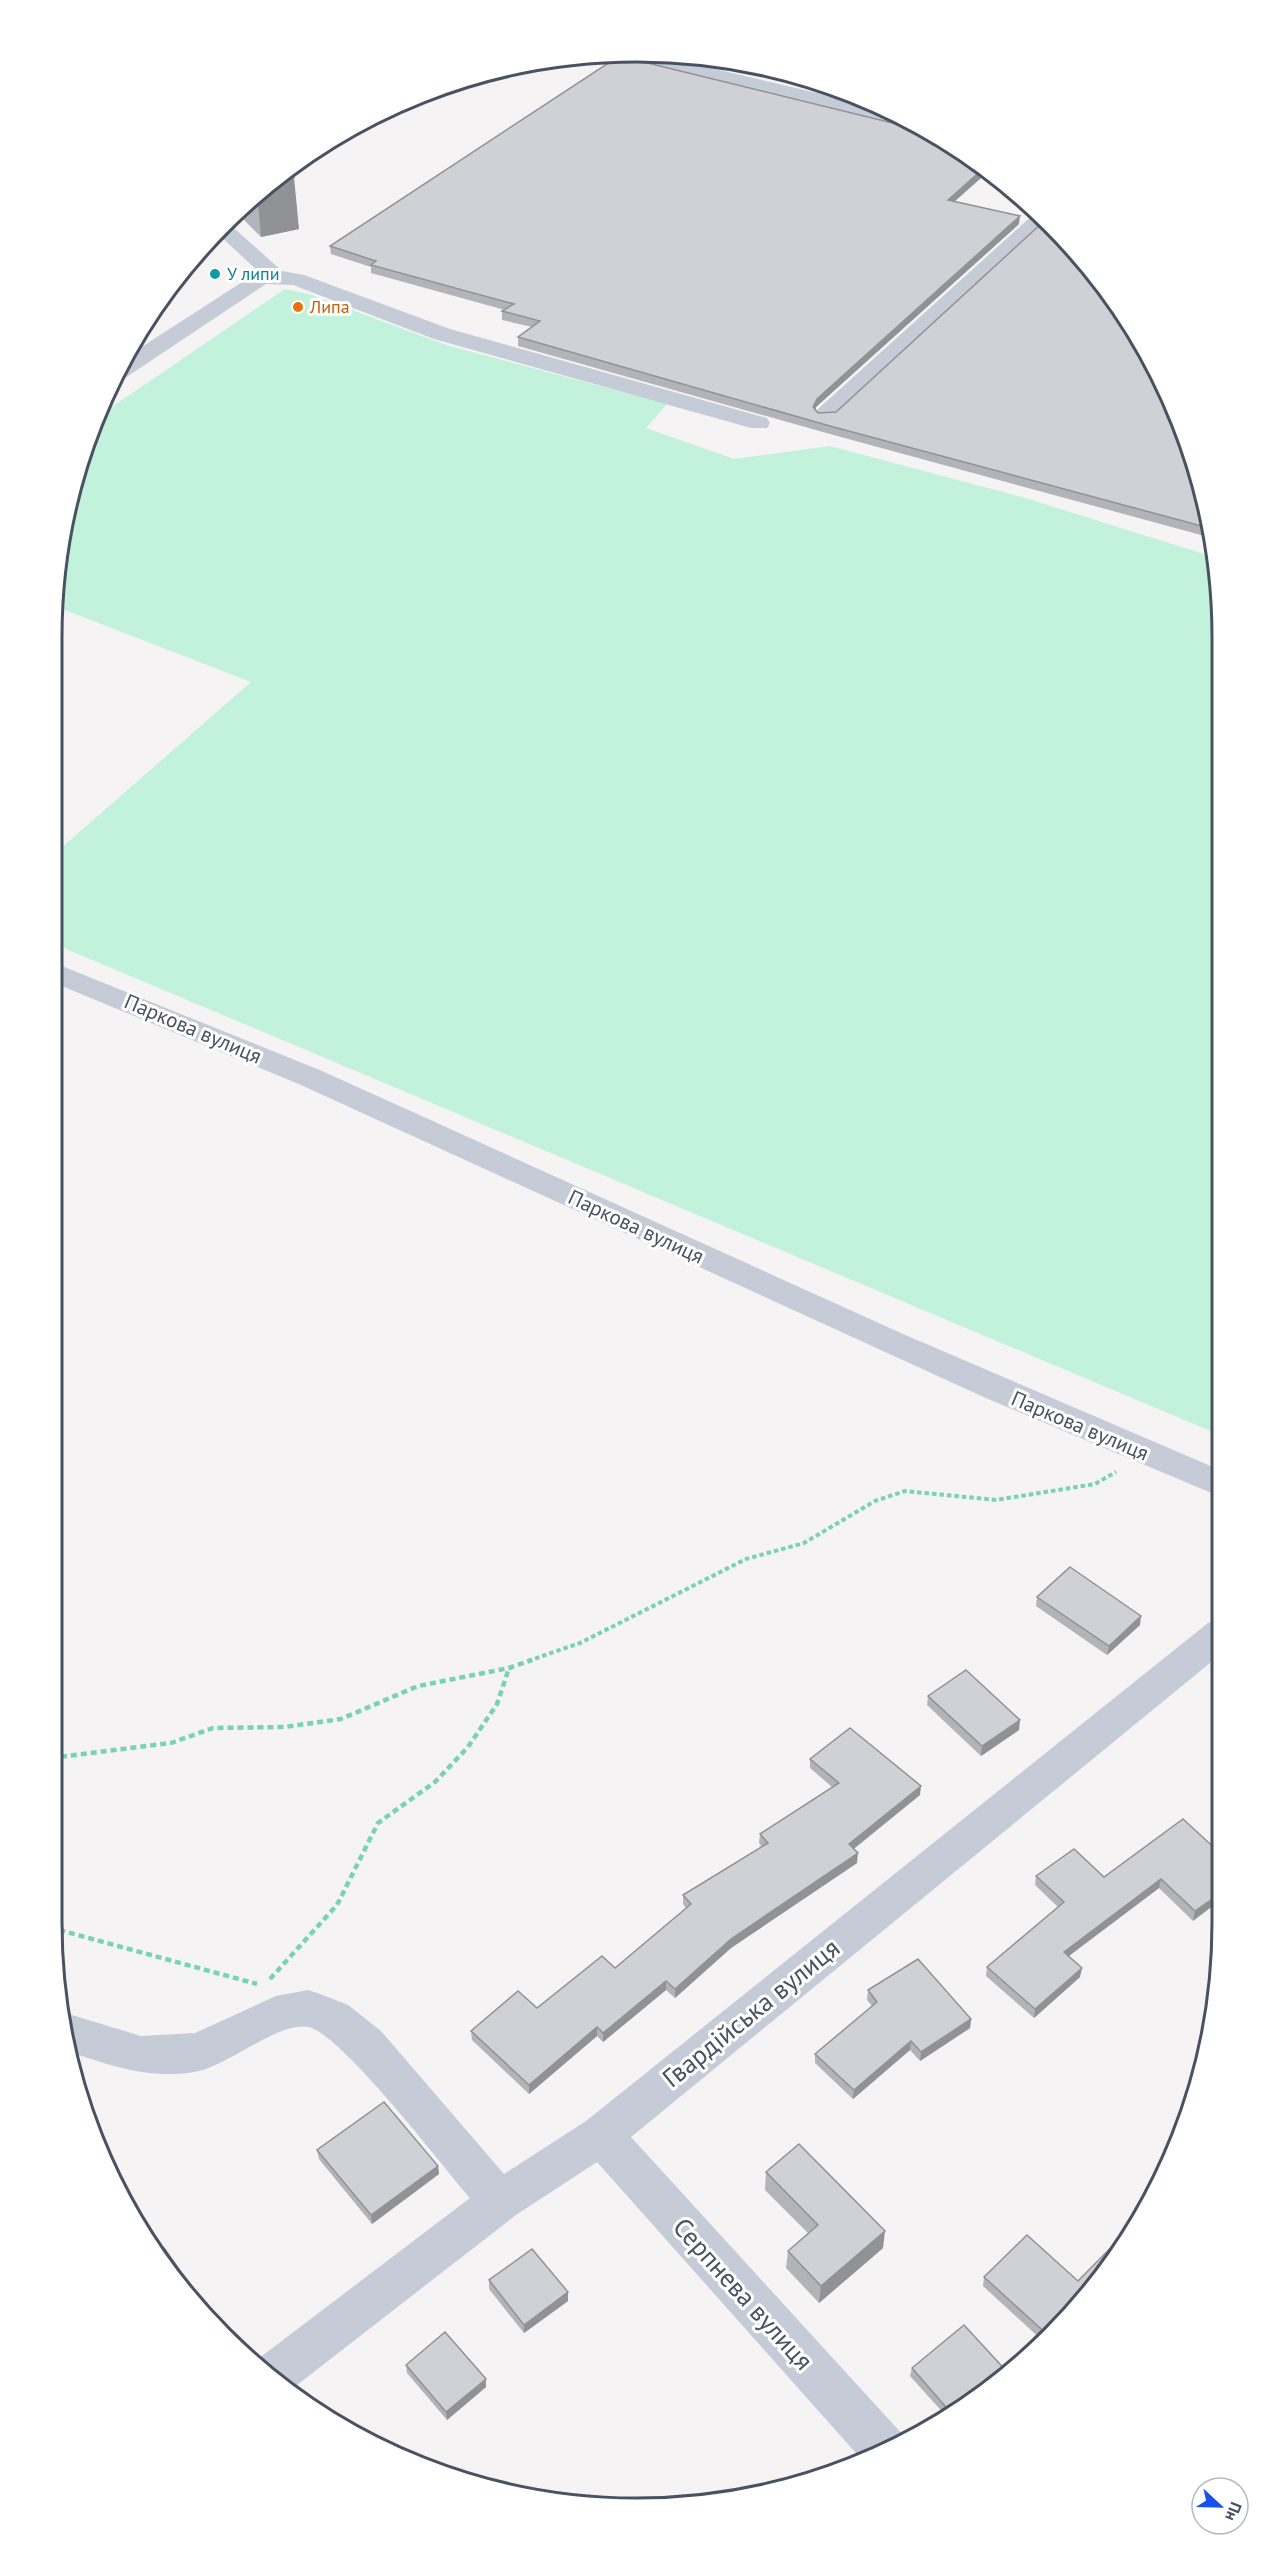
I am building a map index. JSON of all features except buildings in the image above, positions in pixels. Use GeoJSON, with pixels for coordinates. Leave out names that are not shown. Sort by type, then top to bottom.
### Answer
{"type":"FeatureCollection","features":[{"type":"Feature","properties":{"kind":"street"},"geometry":{"type":"LineString","coordinates":[[667,63],[871,112]]}},
{"type":"Feature","properties":{"kind":"street"},"geometry":{"type":"LineString","coordinates":[[826,414],[1036,222]]}},
{"type":"Feature","properties":{"kind":"street"},"geometry":{"type":"LineString","coordinates":[[228,232],[276,276]]}},
{"type":"Feature","properties":{"kind":"street"},"geometry":{"type":"LineString","coordinates":[[133,360],[260,279],[276,276],[297,279],[442,334],[759,423]]}},
{"type":"Feature","properties":{"kind":"street","name":"Паркова вулиця"},"geometry":{"type":"LineString","coordinates":[[62,975],[345,1093],[796,1301],[1050,1415],[1212,1480]]}},
{"type":"Feature","properties":{"kind":"street","name":"Гвардійська вулиця"},"geometry":{"type":"LineString","coordinates":[[278,2373],[500,2200],[601,2135],[1212,1640]]}},
{"type":"Feature","properties":{"kind":"street"},"geometry":{"type":"LineString","coordinates":[[73,2034],[141,2055],[199,2052],[276,2014],[308,2008],[333,2018],[366,2044],[500,2200]]}},
{"type":"Feature","properties":{"kind":"street","name":"Серпнева вулиця"},"geometry":{"type":"LineString","coordinates":[[601,2135],[879,2445]]}},
{"type":"Feature","properties":{"kind":"path"},"geometry":{"type":"LineString","coordinates":[[62,1757],[171,1743],[213,1728],[284,1726],[341,1719],[418,1686],[509,1668],[580,1643],[746,1559],[804,1544],[875,1501],[905,1491],[996,1500],[1095,1484],[1149,1455]]}},
{"type":"Feature","properties":{"kind":"path"},"geometry":{"type":"LineString","coordinates":[[62,1931],[264,1986],[337,1905],[378,1823],[435,1782],[468,1747],[497,1704],[509,1668]]}},
{"type":"Feature","properties":{"kind":"green space"},"geometry":{"type":"Polygon","coordinates":[[[285,289],[312,295],[446,345],[667,404],[646,428],[734,459],[830,446],[1022,497],[1207,555],[1212,637],[1212,1432],[62,947],[62,847],[251,682],[63,609],[66,562],[81,488],[109,409],[285,289]]]}},
{"type":"Feature","properties":{"kind":"place","name":"У липи"},"geometry":{"type":"Point","coordinates":[215,274]}},
{"type":"Feature","properties":{"kind":"place","name":"Липа"},"geometry":{"type":"Point","coordinates":[298,307]}}]}
